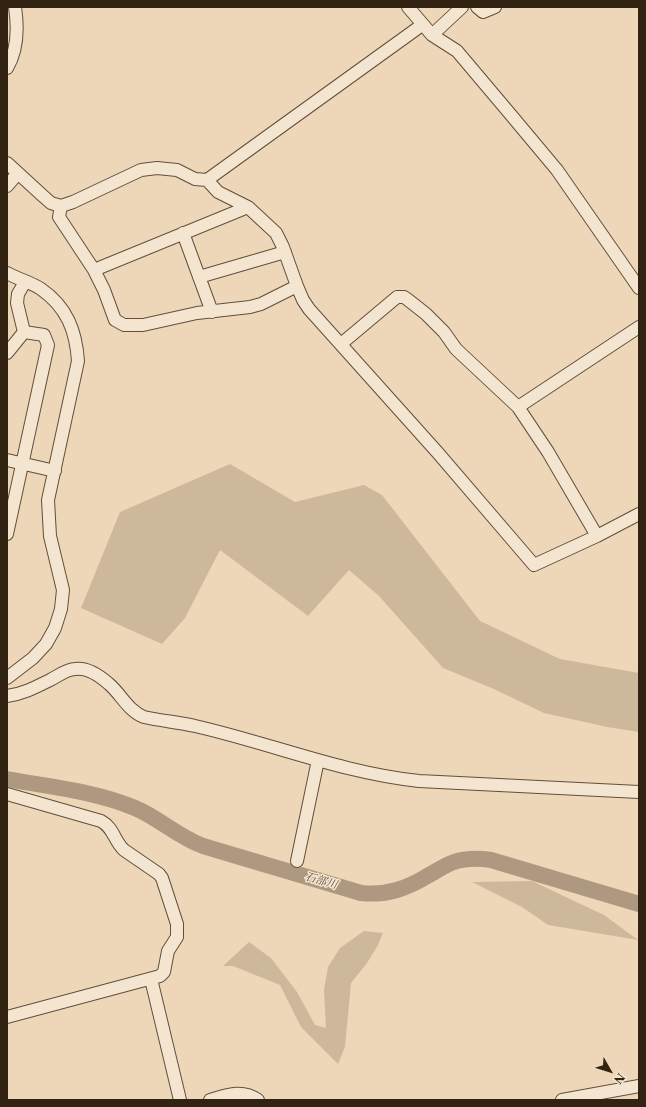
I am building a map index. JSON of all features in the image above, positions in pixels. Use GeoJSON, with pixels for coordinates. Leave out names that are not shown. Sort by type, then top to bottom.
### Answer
{"type":"FeatureCollection","features":[{"type":"Feature","properties":{"kind":"street"},"geometry":{"type":"LineString","coordinates":[[7,68],[11,47],[17,34],[15,7]]}},
{"type":"Feature","properties":{"kind":"street"},"geometry":{"type":"LineString","coordinates":[[408,7],[432,35],[457,51],[557,170],[639,288]]}},
{"type":"Feature","properties":{"kind":"street"},"geometry":{"type":"LineString","coordinates":[[432,35],[462,7]]}},
{"type":"Feature","properties":{"kind":"street"},"geometry":{"type":"LineString","coordinates":[[477,7],[483,12],[495,7]]}},
{"type":"Feature","properties":{"kind":"street"},"geometry":{"type":"LineString","coordinates":[[7,163],[51,203],[61,206],[74,202],[141,170],[157,168],[177,170],[195,179],[207,180],[422,25]]}},
{"type":"Feature","properties":{"kind":"street"},"geometry":{"type":"LineString","coordinates":[[7,186],[18,173]]}},
{"type":"Feature","properties":{"kind":"street"},"geometry":{"type":"LineString","coordinates":[[207,180],[218,192],[248,207],[276,233],[281,240],[303,300],[309,309],[534,564],[597,536],[639,514]]}},
{"type":"Feature","properties":{"kind":"street"},"geometry":{"type":"LineString","coordinates":[[61,206],[59,217],[94,270],[104,290],[115,320],[124,325],[143,325],[197,313],[250,307],[261,304],[297,286]]}},
{"type":"Feature","properties":{"kind":"street"},"geometry":{"type":"LineString","coordinates":[[94,270],[248,207]]}},
{"type":"Feature","properties":{"kind":"street"},"geometry":{"type":"LineString","coordinates":[[183,233],[212,312]]}},
{"type":"Feature","properties":{"kind":"street"},"geometry":{"type":"LineString","coordinates":[[199,277],[285,252]]}},
{"type":"Feature","properties":{"kind":"street"},"geometry":{"type":"LineString","coordinates":[[7,273],[40,289],[64,312],[72,326],[77,344],[78,361],[48,500],[48,519],[52,548],[60,571],[63,590],[61,608],[55,628],[46,644],[33,658],[7,678]]}},
{"type":"Feature","properties":{"kind":"street"},"geometry":{"type":"LineString","coordinates":[[24,332],[17,303],[18,294],[25,282]]}},
{"type":"Feature","properties":{"kind":"street"},"geometry":{"type":"LineString","coordinates":[[341,344],[392,300],[397,297],[404,297],[426,314],[444,332],[456,349],[518,407],[548,452],[597,536]]}},
{"type":"Feature","properties":{"kind":"street"},"geometry":{"type":"LineString","coordinates":[[518,407],[639,327]]}},
{"type":"Feature","properties":{"kind":"street"},"geometry":{"type":"LineString","coordinates":[[7,353],[24,332]]}},
{"type":"Feature","properties":{"kind":"street"},"geometry":{"type":"LineString","coordinates":[[7,534],[48,345],[44,335],[24,332]]}},
{"type":"Feature","properties":{"kind":"street"},"geometry":{"type":"LineString","coordinates":[[7,460],[55,470]]}},
{"type":"Feature","properties":{"kind":"street"},"geometry":{"type":"LineString","coordinates":[[7,696],[32,689],[75,668],[95,674],[110,685],[138,715],[152,719],[194,725],[318,760],[388,777],[419,781],[639,792]]}},
{"type":"Feature","properties":{"kind":"street"},"geometry":{"type":"LineString","coordinates":[[297,861],[318,760]]}},
{"type":"Feature","properties":{"kind":"street"},"geometry":{"type":"LineString","coordinates":[[7,794],[105,823],[112,830],[120,846],[124,850],[159,874],[164,883],[178,931],[175,940],[166,955],[164,972],[160,976],[7,1017]]}},
{"type":"Feature","properties":{"kind":"street"},"geometry":{"type":"LineString","coordinates":[[151,979],[180,1100]]}},
{"type":"Feature","properties":{"kind":"street"},"geometry":{"type":"LineString","coordinates":[[562,1100],[639,1086]]}},
{"type":"Feature","properties":{"kind":"street"},"geometry":{"type":"LineString","coordinates":[[210,1100],[238,1093],[246,1094],[258,1100]]}},
{"type":"Feature","properties":{"kind":"shaded area"},"geometry":{"type":"Polygon","coordinates":[[[230,464],[295,502],[364,485],[382,495],[480,621],[560,659],[639,673],[639,732],[607,727],[544,713],[494,689],[443,668],[379,596],[349,570],[308,616],[220,550],[185,618],[162,644],[81,608],[120,512],[230,464]]]}},
{"type":"Feature","properties":{"kind":"shaded area"},"geometry":{"type":"Polygon","coordinates":[[[532,881],[604,915],[638,940],[548,925],[522,907],[472,882],[532,881]]]}},
{"type":"Feature","properties":{"kind":"shaded area"},"geometry":{"type":"Polygon","coordinates":[[[364,931],[383,933],[378,945],[367,963],[351,983],[345,1047],[338,1064],[301,1027],[280,985],[233,966],[223,966],[249,942],[271,958],[297,992],[315,1025],[326,1028],[324,990],[328,967],[340,948],[364,931]]]}},
{"type":"Feature","properties":{"kind":"waterway","name":"石部川"},"geometry":{"type":"LineString","coordinates":[[7,779],[104,797],[144,812],[185,838],[203,846],[361,893],[371,894],[397,890],[413,884],[451,863],[477,859],[491,860],[639,904]]}}]}
